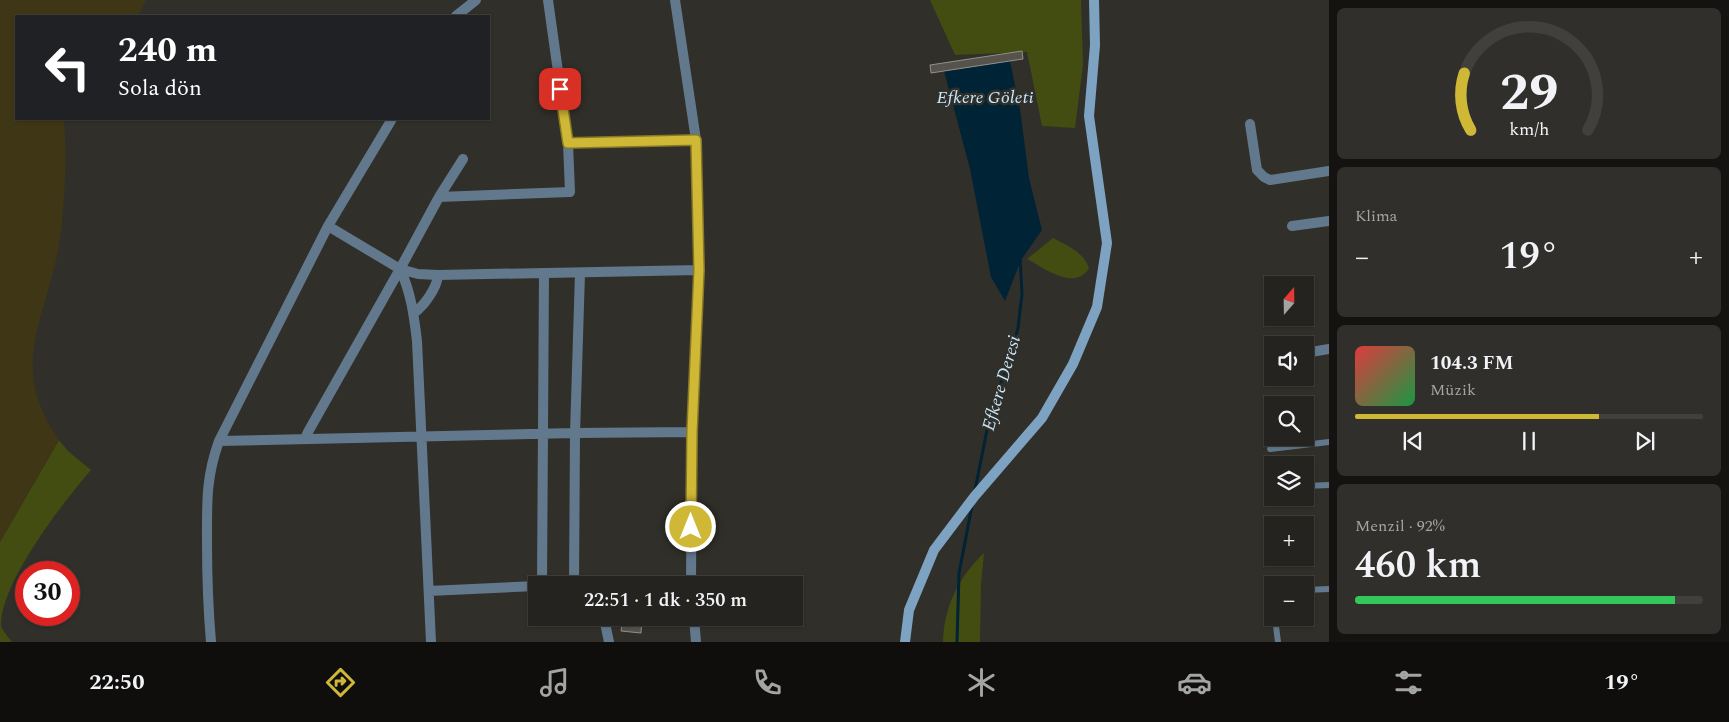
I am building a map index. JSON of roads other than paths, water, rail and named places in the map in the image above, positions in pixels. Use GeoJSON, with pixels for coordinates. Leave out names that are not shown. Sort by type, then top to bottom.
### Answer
{"type":"FeatureCollection","features":[{"type":"Feature","properties":{"kind":"street"},"geometry":{"type":"LineString","coordinates":[[457,15],[476,0]]}},
{"type":"Feature","properties":{"kind":"street"},"geometry":{"type":"LineString","coordinates":[[439,197],[570,192],[568,143],[548,0]]}},
{"type":"Feature","properties":{"kind":"street"},"geometry":{"type":"LineString","coordinates":[[675,0],[696,140],[699,270],[692,432],[691,576]]}},
{"type":"Feature","properties":{"kind":"street"},"geometry":{"type":"LineString","coordinates":[[905,642],[909,610],[934,550],[974,497],[1042,418],[1074,364],[1097,307],[1107,243],[1089,116],[1094,45],[1094,0]]}},
{"type":"Feature","properties":{"kind":"street"},"geometry":{"type":"LineString","coordinates":[[211,642],[207,579],[207,486],[211,461],[218,441],[328,226],[391,120]]}},
{"type":"Feature","properties":{"kind":"street"},"geometry":{"type":"LineString","coordinates":[[1250,124],[1257,170],[1264,177],[1270,180],[1329,171]]}},
{"type":"Feature","properties":{"kind":"street"},"geometry":{"type":"LineString","coordinates":[[568,143],[696,140]]}},
{"type":"Feature","properties":{"kind":"street"},"geometry":{"type":"LineString","coordinates":[[305,439],[439,197],[463,159]]}},
{"type":"Feature","properties":{"kind":"street"},"geometry":{"type":"LineString","coordinates":[[1292,226],[1329,221]]}},
{"type":"Feature","properties":{"kind":"street"},"geometry":{"type":"LineString","coordinates":[[328,226],[400,269],[418,274],[699,270]]}},
{"type":"Feature","properties":{"kind":"street"},"geometry":{"type":"LineString","coordinates":[[400,269],[407,284],[414,313],[417,342],[431,642]]}},
{"type":"Feature","properties":{"kind":"street"},"geometry":{"type":"LineString","coordinates":[[542,576],[544,273]]}},
{"type":"Feature","properties":{"kind":"street"},"geometry":{"type":"LineString","coordinates":[[573,576],[580,273]]}},
{"type":"Feature","properties":{"kind":"street"},"geometry":{"type":"LineString","coordinates":[[414,313],[420,309],[437,282],[438,275]]}},
{"type":"Feature","properties":{"kind":"street"},"geometry":{"type":"LineString","coordinates":[[1314,352],[1329,349]]}},
{"type":"Feature","properties":{"kind":"street"},"geometry":{"type":"LineString","coordinates":[[218,441],[692,432]]}},
{"type":"Feature","properties":{"kind":"street"},"geometry":{"type":"LineString","coordinates":[[429,591],[528,586]]}},
{"type":"Feature","properties":{"kind":"street"},"geometry":{"type":"LineString","coordinates":[[606,626],[609,642]]}},
{"type":"Feature","properties":{"kind":"street"},"geometry":{"type":"LineString","coordinates":[[695,626],[696,642]]}},
{"type":"Feature","properties":{"kind":"lane"},"geometry":{"type":"LineString","coordinates":[[1270,449],[1329,442]]}},
{"type":"Feature","properties":{"kind":"lane"},"geometry":{"type":"LineString","coordinates":[[1314,486],[1329,485]]}},
{"type":"Feature","properties":{"kind":"lane"},"geometry":{"type":"LineString","coordinates":[[1314,590],[1329,589]]}},
{"type":"Feature","properties":{"kind":"lane"},"geometry":{"type":"LineString","coordinates":[[1276,626],[1278,642]]}},
{"type":"Feature","properties":{"kind":"water","name":"Efkere Göleti"},"geometry":{"type":"Polygon","coordinates":[[[1010,61],[1020,109],[1029,178],[1042,230],[1021,260],[1005,301],[991,277],[970,169],[944,71],[1010,61]]]}},
{"type":"Feature","properties":{"kind":"waterway","name":"Efkere Deresi"},"geometry":{"type":"LineString","coordinates":[[975,490],[992,405],[1009,362],[1018,328],[1022,294],[1020,256]]}},
{"type":"Feature","properties":{"kind":"waterway","name":"Efkere Deresi"},"geometry":{"type":"LineString","coordinates":[[957,642],[959,573],[972,506]]}}]}
